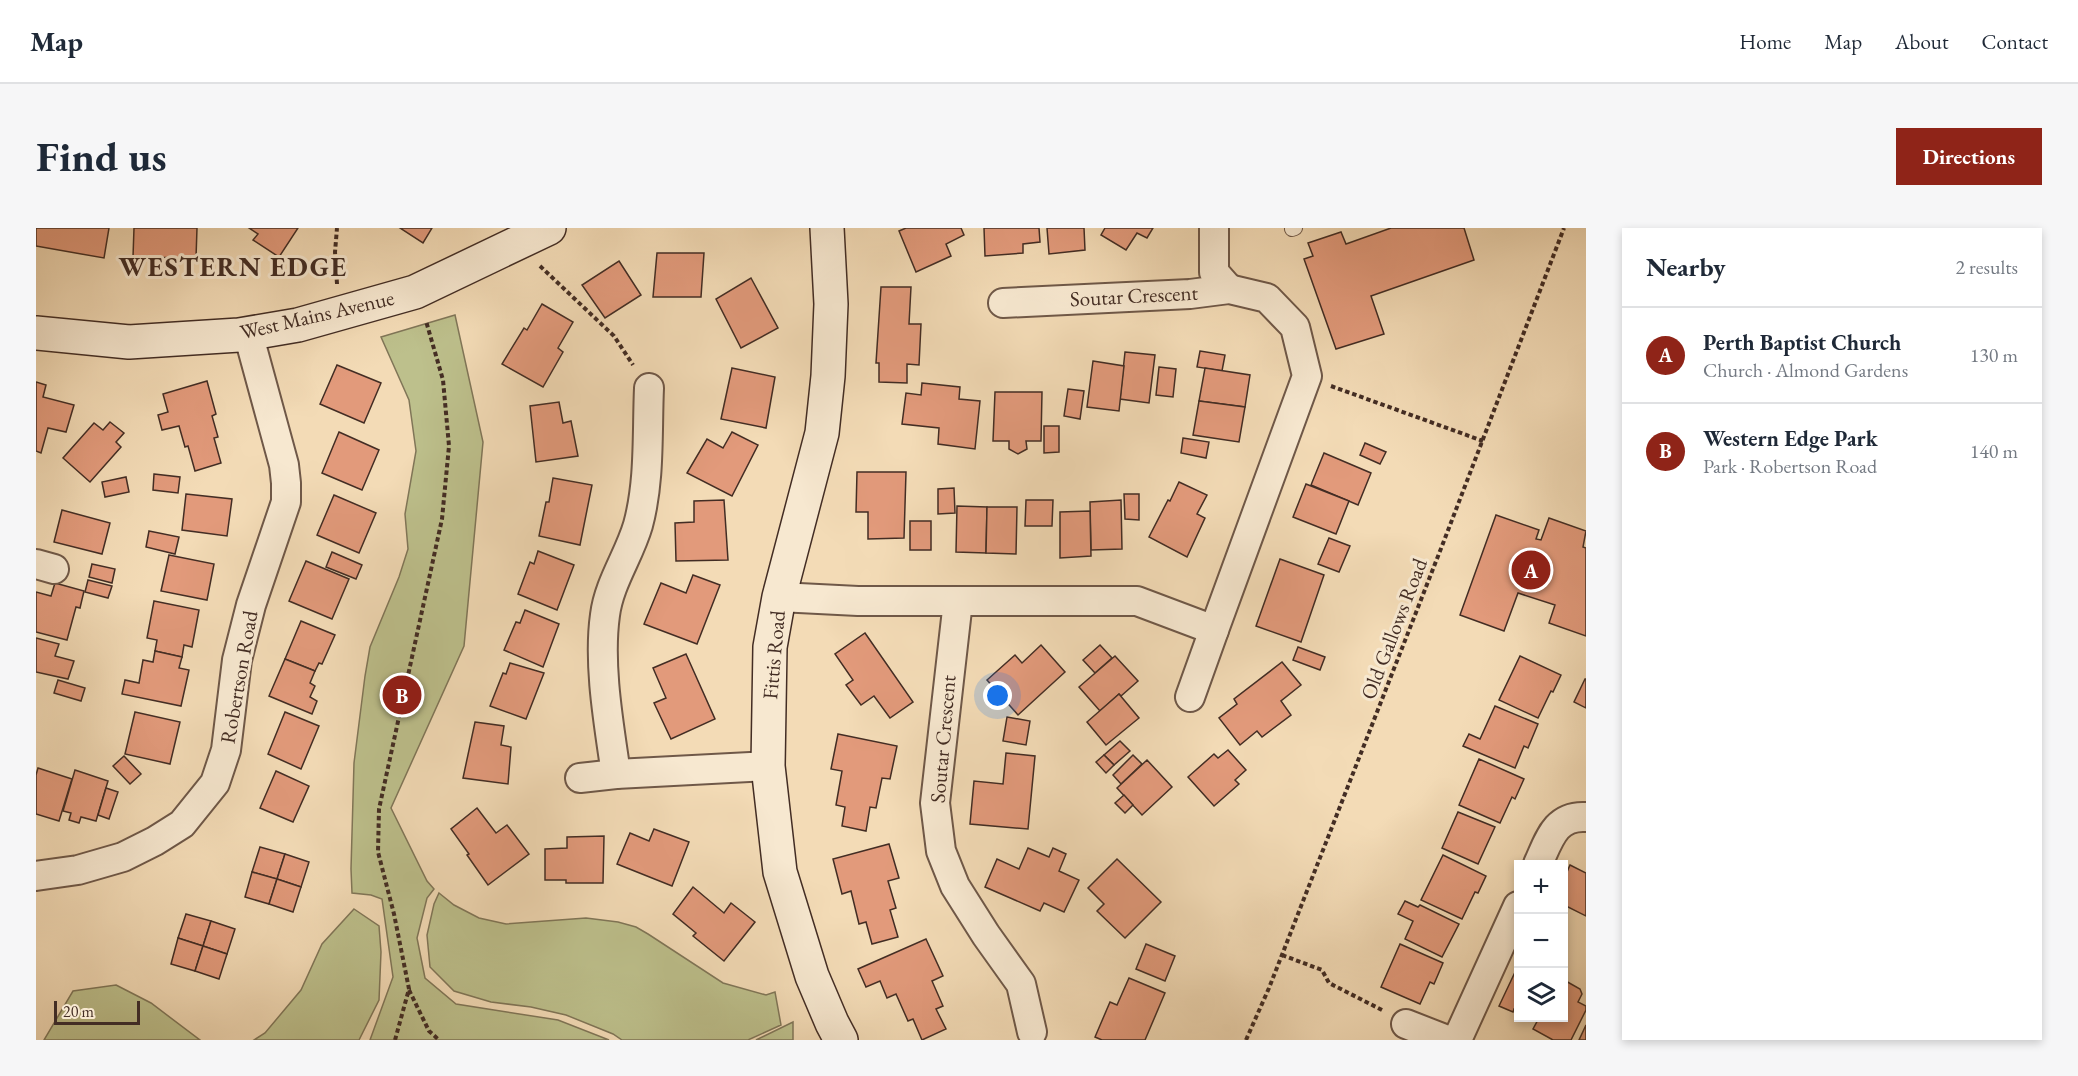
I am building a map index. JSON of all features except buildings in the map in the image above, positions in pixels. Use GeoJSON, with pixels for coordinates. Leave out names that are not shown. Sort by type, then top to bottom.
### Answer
{"type":"FeatureCollection","features":[{"type":"Feature","properties":{"kind":"street","name":"West Mains Avenue"},"geometry":{"type":"LineString","coordinates":[[36,333],[129,342],[248,333],[298,325],[415,292],[549,228]]}},
{"type":"Feature","properties":{"kind":"street","name":"Fittis Road"},"geometry":{"type":"LineString","coordinates":[[827,228],[831,304],[828,376],[822,433],[779,597],[770,647],[768,766],[780,872],[812,976],[841,1040]]}},
{"type":"Feature","properties":{"kind":"street","name":"Soutar Crescent"},"geometry":{"type":"LineString","coordinates":[[1214,228],[1214,272],[1229,289]]}},
{"type":"Feature","properties":{"kind":"street","name":"Soutar Crescent"},"geometry":{"type":"LineString","coordinates":[[1003,303],[1190,294],[1229,289],[1267,298],[1294,327],[1307,376]]}},
{"type":"Feature","properties":{"kind":"street","name":"Robertson Road"},"geometry":{"type":"LineString","coordinates":[[36,876],[78,870],[123,857],[155,841],[183,824],[215,783],[226,750],[237,660],[251,605],[286,502],[284,465],[248,333]]}},
{"type":"Feature","properties":{"kind":"street"},"geometry":{"type":"LineString","coordinates":[[1190,697],[1307,376]]}},
{"type":"Feature","properties":{"kind":"street"},"geometry":{"type":"LineString","coordinates":[[616,774],[608,721],[603,643],[604,623],[610,592],[638,525],[646,478],[649,388]]}},
{"type":"Feature","properties":{"kind":"street"},"geometry":{"type":"LineString","coordinates":[[779,597],[858,601],[1137,601],[1214,630]]}},
{"type":"Feature","properties":{"kind":"street","name":"Soutar Crescent"},"geometry":{"type":"LineString","coordinates":[[958,601],[935,803],[941,851],[955,886],[1021,984],[1032,1032]]}},
{"type":"Feature","properties":{"kind":"street"},"geometry":{"type":"LineString","coordinates":[[580,778],[768,766]]}},
{"type":"Feature","properties":{"kind":"street"},"geometry":{"type":"LineString","coordinates":[[1540,860],[1560,823],[1567,818],[1586,817]]}},
{"type":"Feature","properties":{"kind":"street"},"geometry":{"type":"LineString","coordinates":[[1457,1040],[1514,914]]}},
{"type":"Feature","properties":{"kind":"street"},"geometry":{"type":"LineString","coordinates":[[1406,1024],[1447,1040]]}},
{"type":"Feature","properties":{"kind":"path"},"geometry":{"type":"LineString","coordinates":[[337,228],[336,282],[344,312]]}},
{"type":"Feature","properties":{"kind":"path","name":"Old Gallows Road"},"geometry":{"type":"LineString","coordinates":[[1246,1040],[1282,954],[1483,441],[1564,228]]}},
{"type":"Feature","properties":{"kind":"path"},"geometry":{"type":"LineString","coordinates":[[515,243],[615,336],[649,388]]}},
{"type":"Feature","properties":{"kind":"path"},"geometry":{"type":"LineString","coordinates":[[415,292],[430,332],[443,380],[449,446],[442,519],[379,808],[378,852],[394,914],[409,989],[429,1031],[439,1040]]}},
{"type":"Feature","properties":{"kind":"path"},"geometry":{"type":"LineString","coordinates":[[1307,376],[1483,441]]}},
{"type":"Feature","properties":{"kind":"path"},"geometry":{"type":"LineString","coordinates":[[1282,954],[1322,970],[1329,983],[1406,1024]]}},
{"type":"Feature","properties":{"kind":"path"},"geometry":{"type":"LineString","coordinates":[[395,1040],[409,989]]}},
{"type":"Feature","properties":{"kind":"green space"},"geometry":{"type":"Polygon","coordinates":[[[455,315],[483,442],[464,646],[391,808],[427,881],[434,889],[427,898],[417,938],[425,978],[456,1004],[558,1020],[609,1040],[370,1040],[393,977],[382,899],[352,893],[354,763],[370,647],[408,549],[405,514],[416,451],[409,400],[381,337],[455,315]]]}},
{"type":"Feature","properties":{"kind":"green space"},"geometry":{"type":"Polygon","coordinates":[[[439,893],[454,905],[479,918],[506,924],[586,918],[636,927],[723,983],[766,995],[775,992],[781,1025],[748,1040],[622,1040],[613,1034],[566,1015],[531,1007],[491,1002],[454,991],[430,967],[427,935],[439,893]]]}},
{"type":"Feature","properties":{"kind":"green space"},"geometry":{"type":"Polygon","coordinates":[[[354,909],[379,926],[381,952],[379,1000],[359,1040],[254,1040],[265,1033],[301,990],[322,944],[354,909]]]}},
{"type":"Feature","properties":{"kind":"green space"},"geometry":{"type":"Polygon","coordinates":[[[116,985],[151,1003],[200,1040],[44,1040],[73,991],[116,985]]]}},
{"type":"Feature","properties":{"kind":"green space"},"geometry":{"type":"Polygon","coordinates":[[[793,1022],[793,1040],[756,1040],[793,1022]]]}},
{"type":"Feature","properties":{"kind":"place","name":"Perth Baptist Church"},"geometry":{"type":"Point","coordinates":[1531,570]}},
{"type":"Feature","properties":{"kind":"place","name":"Western Edge Park"},"geometry":{"type":"Point","coordinates":[402,695]}},
{"type":"Feature","properties":{"kind":"district","name":"WESTERN EDGE"},"geometry":{"type":"Point","coordinates":[233,267]}}]}
